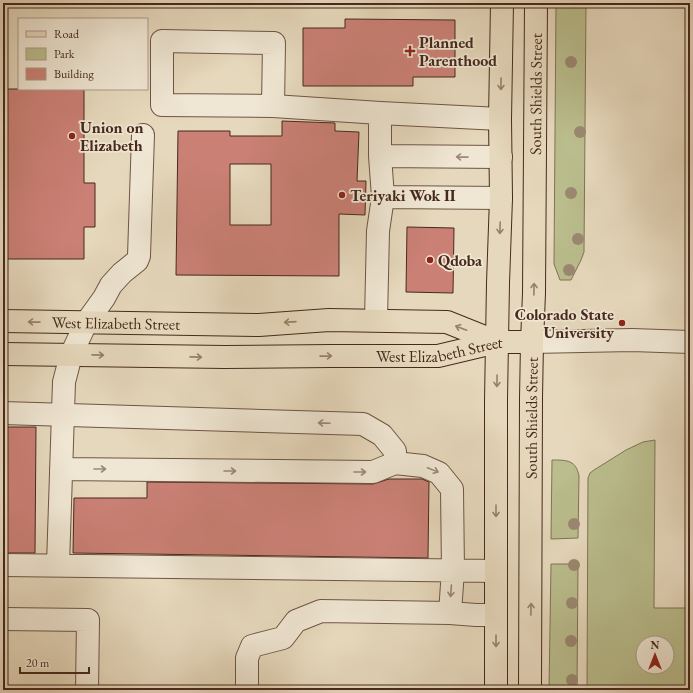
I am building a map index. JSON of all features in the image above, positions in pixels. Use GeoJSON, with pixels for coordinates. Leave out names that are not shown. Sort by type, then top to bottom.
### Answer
{"type":"FeatureCollection","features":[{"type":"Feature","properties":{"kind":"main road","name":"South Shields Street"},"geometry":{"type":"LineString","coordinates":[[496,690],[497,342],[501,198],[500,119],[502,3]]}},
{"type":"Feature","properties":{"kind":"main road","name":"South Shields Street"},"geometry":{"type":"LineString","coordinates":[[530,690],[536,3]]}},
{"type":"Feature","properties":{"kind":"main road","name":"West Elizabeth Street"},"geometry":{"type":"LineString","coordinates":[[3,321],[259,324],[329,320],[447,322],[497,342]]}},
{"type":"Feature","properties":{"kind":"main road"},"geometry":{"type":"LineString","coordinates":[[497,342],[532,342]]}},
{"type":"Feature","properties":{"kind":"main road","name":"West Elizabeth Street"},"geometry":{"type":"LineString","coordinates":[[3,354],[225,357],[438,356],[497,342]]}},
{"type":"Feature","properties":{"kind":"lane"},"geometry":{"type":"LineString","coordinates":[[274,106],[274,43],[162,42],[162,104],[274,106],[500,119]]}},
{"type":"Feature","properties":{"kind":"lane"},"geometry":{"type":"LineString","coordinates":[[376,320],[378,231],[384,197],[380,156],[380,113]]}},
{"type":"Feature","properties":{"kind":"lane"},"geometry":{"type":"LineString","coordinates":[[58,565],[64,382],[71,355],[86,323],[104,298],[111,284],[137,261],[140,256],[143,135]]}},
{"type":"Feature","properties":{"kind":"lane"},"geometry":{"type":"LineString","coordinates":[[380,156],[501,157]]}},
{"type":"Feature","properties":{"kind":"lane"},"geometry":{"type":"LineString","coordinates":[[384,197],[501,198]]}},
{"type":"Feature","properties":{"kind":"lane"},"geometry":{"type":"LineString","coordinates":[[532,342],[632,340],[690,342]]}},
{"type":"Feature","properties":{"kind":"lane"},"geometry":{"type":"LineString","coordinates":[[3,413],[363,424],[382,435],[395,451],[395,463]]}},
{"type":"Feature","properties":{"kind":"lane"},"geometry":{"type":"LineString","coordinates":[[61,469],[373,472],[395,463],[423,466],[439,473],[452,489],[453,570],[450,613]]}},
{"type":"Feature","properties":{"kind":"lane"},"geometry":{"type":"LineString","coordinates":[[3,564],[496,571]]}},
{"type":"Feature","properties":{"kind":"lane"},"geometry":{"type":"LineString","coordinates":[[247,690],[247,658],[252,646],[284,638],[296,621],[321,611],[496,615]]}},
{"type":"Feature","properties":{"kind":"lane"},"geometry":{"type":"LineString","coordinates":[[3,619],[88,620],[87,690]]}},
{"type":"Feature","properties":{"kind":"green space"},"geometry":{"type":"Polygon","coordinates":[[[556,3],[586,3],[584,252],[571,280],[560,280],[554,264],[556,3]]]}},
{"type":"Feature","properties":{"kind":"green space"},"geometry":{"type":"Polygon","coordinates":[[[655,440],[654,608],[690,608],[690,690],[587,690],[588,478],[590,473],[594,470],[626,450],[643,442],[655,440]]]}},
{"type":"Feature","properties":{"kind":"green space"},"geometry":{"type":"Polygon","coordinates":[[[552,460],[570,462],[578,471],[578,538],[551,539],[552,460]]]}},
{"type":"Feature","properties":{"kind":"green space"},"geometry":{"type":"Polygon","coordinates":[[[551,564],[578,564],[577,690],[549,690],[551,564]]]}},
{"type":"Feature","properties":{"kind":"building"},"geometry":{"type":"Polygon","coordinates":[[[345,19],[455,20],[455,77],[413,77],[413,86],[303,86],[303,28],[345,28],[345,19]]]}},
{"type":"Feature","properties":{"kind":"building"},"geometry":{"type":"Polygon","coordinates":[[[3,89],[84,90],[84,183],[95,183],[95,227],[84,227],[84,259],[3,259],[3,89]]]}},
{"type":"Feature","properties":{"kind":"building"},"geometry":{"type":"Polygon","coordinates":[[[282,121],[335,123],[335,131],[359,132],[357,181],[366,181],[365,215],[339,214],[339,276],[176,275],[178,131],[230,131],[230,136],[282,136],[282,121]],[[230,164],[230,225],[271,225],[271,164],[230,164]]]}},
{"type":"Feature","properties":{"kind":"building","name":"Qdoba"},"geometry":{"type":"Polygon","coordinates":[[[407,227],[454,228],[453,293],[406,292],[407,227]]]}},
{"type":"Feature","properties":{"kind":"building"},"geometry":{"type":"Polygon","coordinates":[[[3,427],[36,427],[35,553],[3,553],[3,427]]]}},
{"type":"Feature","properties":{"kind":"building"},"geometry":{"type":"Polygon","coordinates":[[[389,479],[422,479],[429,482],[428,558],[73,553],[74,498],[147,498],[147,482],[373,484],[389,479]]]}},
{"type":"Feature","properties":{"kind":"place","name":"Planned Parenthood"},"geometry":{"type":"Point","coordinates":[410,51]}},
{"type":"Feature","properties":{"kind":"place","name":"Union on Elizabeth"},"geometry":{"type":"Point","coordinates":[72,136]}},
{"type":"Feature","properties":{"kind":"place","name":"Teriyaki Wok II"},"geometry":{"type":"Point","coordinates":[342,195]}},
{"type":"Feature","properties":{"kind":"place","name":"Qdoba"},"geometry":{"type":"Point","coordinates":[430,260]}},
{"type":"Feature","properties":{"kind":"place","name":"Colorado State University"},"geometry":{"type":"Point","coordinates":[622,323]}}]}
